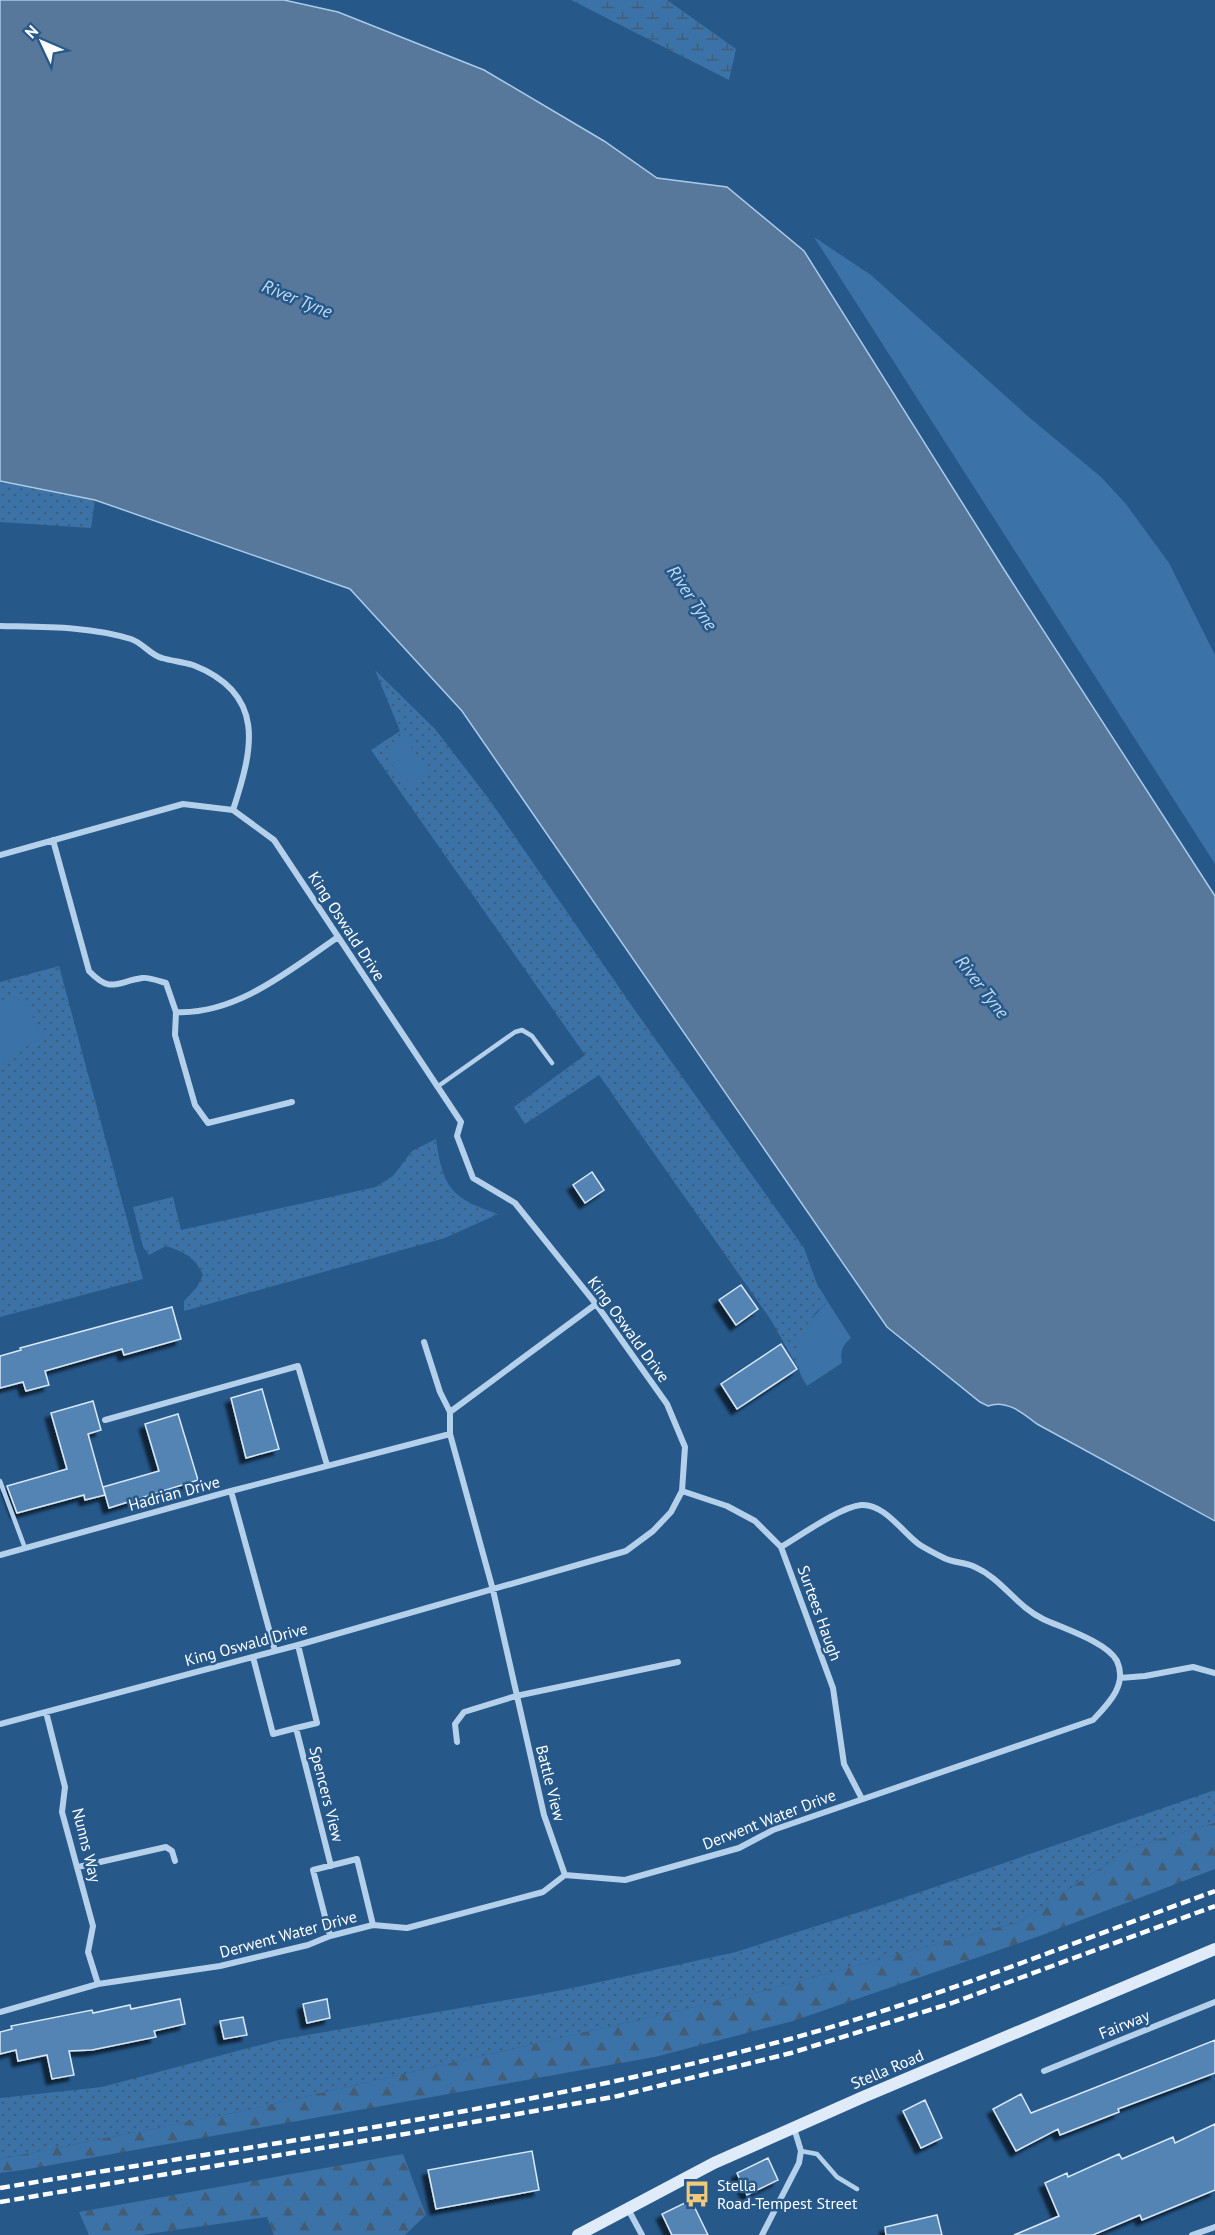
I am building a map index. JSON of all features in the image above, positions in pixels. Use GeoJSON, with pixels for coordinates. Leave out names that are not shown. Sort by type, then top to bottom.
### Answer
{"type":"FeatureCollection","features":[{"type":"Feature","properties":{"kind":"main road","name":"Stella Road"},"geometry":{"type":"LineString","coordinates":[[578,2235],[714,2163],[1215,1949]]}},
{"type":"Feature","properties":{"kind":"street"},"geometry":{"type":"LineString","coordinates":[[0,626],[102,630],[135,640],[159,657],[192,665],[225,682],[240,700],[250,728],[248,756],[233,810]]}},
{"type":"Feature","properties":{"kind":"street","name":"King Oswald Drive"},"geometry":{"type":"LineString","coordinates":[[0,855],[183,804],[233,810],[274,840],[460,1122],[457,1136],[473,1178],[515,1203],[596,1304],[667,1404],[685,1447],[682,1491],[671,1512],[653,1531],[626,1551],[298,1645],[0,1724]]}},
{"type":"Feature","properties":{"kind":"street"},"geometry":{"type":"LineString","coordinates":[[53,840],[90,971],[101,983],[120,985],[144,978],[166,983],[176,1012],[176,1035],[195,1105],[208,1123],[292,1102]]}},
{"type":"Feature","properties":{"kind":"street"},"geometry":{"type":"LineString","coordinates":[[176,1012],[194,1013],[237,1000],[285,973],[338,937]]}},
{"type":"Feature","properties":{"kind":"street"},"geometry":{"type":"LineString","coordinates":[[424,1342],[440,1392],[450,1412],[596,1304]]}},
{"type":"Feature","properties":{"kind":"street"},"geometry":{"type":"LineString","coordinates":[[105,1420],[297,1366],[327,1465]]}},
{"type":"Feature","properties":{"kind":"street","name":"Battle View"},"geometry":{"type":"LineString","coordinates":[[450,1412],[450,1434],[493,1590],[544,1815],[565,1875]]}},
{"type":"Feature","properties":{"kind":"street"},"geometry":{"type":"LineString","coordinates":[[231,1491],[450,1434]]}},
{"type":"Feature","properties":{"kind":"street","name":"Hadrian Drive"},"geometry":{"type":"LineString","coordinates":[[0,1555],[231,1491],[275,1651]]}},
{"type":"Feature","properties":{"kind":"street","name":"Surtees Haugh"},"geometry":{"type":"LineString","coordinates":[[682,1491],[727,1506],[755,1521],[781,1547],[833,1688],[844,1764],[862,1799]]}},
{"type":"Feature","properties":{"kind":"street"},"geometry":{"type":"LineString","coordinates":[[781,1547],[844,1510],[862,1505],[880,1510],[920,1545],[946,1559],[973,1566],[994,1577],[1019,1602],[1040,1618],[1108,1650],[1117,1662],[1120,1678],[1193,1667],[1215,1673]]}},
{"type":"Feature","properties":{"kind":"street","name":"Spencers View"},"geometry":{"type":"LineString","coordinates":[[253,1657],[273,1734],[317,1723],[298,1645]]}},
{"type":"Feature","properties":{"kind":"street"},"geometry":{"type":"LineString","coordinates":[[457,1742],[455,1724],[464,1712],[516,1696],[678,1662]]}},
{"type":"Feature","properties":{"kind":"street","name":"Derwent Water Drive"},"geometry":{"type":"LineString","coordinates":[[0,2012],[98,1984],[220,1966],[308,1945],[330,1936],[373,1925],[407,1928],[543,1892],[565,1875],[625,1881],[739,1848],[773,1830],[1093,1720],[1116,1695],[1120,1678]]}},
{"type":"Feature","properties":{"kind":"street","name":"Nunns Way"},"geometry":{"type":"LineString","coordinates":[[46,1712],[65,1787],[62,1812],[93,1926],[88,1952],[98,1984]]}},
{"type":"Feature","properties":{"kind":"street","name":"Spencers View"},"geometry":{"type":"LineString","coordinates":[[296,1728],[331,1866]]}},
{"type":"Feature","properties":{"kind":"street"},"geometry":{"type":"LineString","coordinates":[[78,1867],[166,1847],[172,1851],[175,1861]]}},
{"type":"Feature","properties":{"kind":"street","name":"Spencers View"},"geometry":{"type":"LineString","coordinates":[[330,1936],[313,1870],[357,1859],[373,1925]]}},
{"type":"Feature","properties":{"kind":"street","name":"Fairway"},"geometry":{"type":"LineString","coordinates":[[1044,2071],[1215,2002]]}},
{"type":"Feature","properties":{"kind":"street"},"geometry":{"type":"LineString","coordinates":[[762,2235],[792,2178],[801,2151],[793,2128]]}},
{"type":"Feature","properties":{"kind":"street"},"geometry":{"type":"LineString","coordinates":[[628,2209],[642,2235]]}},
{"type":"Feature","properties":{"kind":"street"},"geometry":{"type":"LineString","coordinates":[[1192,2235],[1215,2227]]}},
{"type":"Feature","properties":{"kind":"lane"},"geometry":{"type":"LineString","coordinates":[[437,1086],[515,1032],[522,1030],[532,1036],[552,1063]]}},
{"type":"Feature","properties":{"kind":"lane"},"geometry":{"type":"LineString","coordinates":[[0,1481],[25,1548]]}},
{"type":"Feature","properties":{"kind":"lane"},"geometry":{"type":"LineString","coordinates":[[801,2151],[817,2154],[837,2178],[857,2189]]}},
{"type":"Feature","properties":{"kind":"green space"},"geometry":{"type":"Polygon","coordinates":[[[571,0],[667,0],[736,49],[729,80],[571,0]]]}},
{"type":"Feature","properties":{"kind":"green space"},"geometry":{"type":"Polygon","coordinates":[[[814,237],[871,275],[1030,418],[1101,477],[1126,504],[1169,563],[1215,655],[1215,864],[814,237]]]}},
{"type":"Feature","properties":{"kind":"green space"},"geometry":{"type":"Polygon","coordinates":[[[0,481],[95,500],[91,528],[0,522],[0,481]]]}},
{"type":"Feature","properties":{"kind":"green space"},"geometry":{"type":"Polygon","coordinates":[[[375,670],[435,729],[489,799],[634,1009],[804,1248],[817,1284],[828,1302],[815,1313],[799,1347],[798,1368],[771,1320],[599,1075],[525,1124],[514,1107],[585,1055],[371,750],[400,731],[375,670]]]}},
{"type":"Feature","properties":{"kind":"green space"},"geometry":{"type":"Polygon","coordinates":[[[403,736],[432,774],[409,789],[383,751],[403,736]]]}},
{"type":"Feature","properties":{"kind":"green space"},"geometry":{"type":"Polygon","coordinates":[[[59,966],[143,1279],[0,1317],[0,982],[59,966]]]}},
{"type":"Feature","properties":{"kind":"green space"},"geometry":{"type":"Polygon","coordinates":[[[20,995],[44,1036],[0,1062],[0,1007],[20,995]]]}},
{"type":"Feature","properties":{"kind":"green space"},"geometry":{"type":"Polygon","coordinates":[[[436,1139],[442,1169],[452,1189],[469,1202],[498,1214],[445,1238],[184,1311],[184,1301],[197,1287],[203,1275],[200,1269],[184,1253],[172,1248],[166,1246],[149,1255],[143,1247],[133,1207],[173,1197],[181,1230],[376,1187],[393,1176],[412,1151],[436,1139]]]}},
{"type":"Feature","properties":{"kind":"green space"},"geometry":{"type":"Polygon","coordinates":[[[828,1302],[851,1338],[842,1349],[842,1363],[807,1386],[800,1373],[797,1359],[800,1340],[814,1316],[828,1302]]]}},
{"type":"Feature","properties":{"kind":"green space"},"geometry":{"type":"Polygon","coordinates":[[[1215,1790],[1215,1823],[1133,1847],[1019,1922],[755,1993],[243,2111],[0,2159],[0,2098],[102,2087],[279,2040],[563,1990],[736,1952],[897,1900],[1215,1790]]]}},
{"type":"Feature","properties":{"kind":"green space"},"geometry":{"type":"Polygon","coordinates":[[[1215,1823],[1215,1869],[1037,1937],[793,2021],[655,2057],[0,2173],[0,2159],[243,2111],[755,1993],[1019,1922],[1133,1847],[1215,1823]]]}},
{"type":"Feature","properties":{"kind":"green space"},"geometry":{"type":"Polygon","coordinates":[[[403,2154],[426,2215],[405,2235],[274,2235],[267,2217],[141,2235],[89,2235],[79,2212],[403,2154]]]}},
{"type":"Feature","properties":{"kind":"water","name":"River Tyne"},"geometry":{"type":"Polygon","coordinates":[[[0,0],[284,0],[338,12],[484,70],[604,141],[657,178],[727,187],[804,251],[1005,571],[1215,896],[1215,1521],[1037,1424],[1014,1408],[1001,1404],[988,1406],[980,1402],[887,1327],[462,711],[350,589],[95,500],[0,481],[0,0]]]}},
{"type":"Feature","properties":{"kind":"building"},"geometry":{"type":"Polygon","coordinates":[[[592,1172],[604,1190],[585,1203],[573,1185],[592,1172]]]}},
{"type":"Feature","properties":{"kind":"building"},"geometry":{"type":"Polygon","coordinates":[[[741,1285],[758,1309],[736,1325],[719,1300],[741,1285]]]}},
{"type":"Feature","properties":{"kind":"building"},"geometry":{"type":"Polygon","coordinates":[[[172,1307],[181,1339],[124,1355],[122,1349],[45,1371],[49,1385],[26,1391],[23,1382],[0,1388],[0,1356],[21,1350],[20,1348],[172,1307]]]}},
{"type":"Feature","properties":{"kind":"building"},"geometry":{"type":"Polygon","coordinates":[[[781,1344],[797,1369],[737,1409],[721,1384],[781,1344]]]}},
{"type":"Feature","properties":{"kind":"building"},"geometry":{"type":"Polygon","coordinates":[[[262,1389],[279,1449],[246,1458],[231,1398],[262,1389]]]}},
{"type":"Feature","properties":{"kind":"building"},"geometry":{"type":"Polygon","coordinates":[[[93,1401],[101,1430],[88,1434],[105,1495],[85,1500],[84,1495],[17,1513],[7,1486],[67,1469],[51,1413],[93,1401]]]}},
{"type":"Feature","properties":{"kind":"building"},"geometry":{"type":"Polygon","coordinates":[[[178,1414],[198,1480],[109,1508],[103,1487],[159,1471],[145,1424],[178,1414]]]}},
{"type":"Feature","properties":{"kind":"building"},"geometry":{"type":"Polygon","coordinates":[[[180,1999],[185,2024],[154,2031],[156,2037],[92,2050],[69,2051],[74,2075],[52,2079],[47,2055],[18,2061],[16,2050],[0,2054],[0,2032],[12,2029],[11,2026],[92,2010],[93,2013],[130,2005],[131,2009],[180,1999]]]}},
{"type":"Feature","properties":{"kind":"building"},"geometry":{"type":"Polygon","coordinates":[[[327,1999],[330,2018],[307,2023],[303,2004],[327,1999]]]}},
{"type":"Feature","properties":{"kind":"building"},"geometry":{"type":"Polygon","coordinates":[[[243,2017],[247,2035],[224,2039],[220,2021],[243,2017]]]}},
{"type":"Feature","properties":{"kind":"building"},"geometry":{"type":"Polygon","coordinates":[[[1215,2040],[1215,2073],[1118,2109],[1119,2112],[1060,2135],[1058,2129],[1016,2151],[993,2109],[1021,2094],[1031,2113],[1215,2040]]]}},
{"type":"Feature","properties":{"kind":"building"},"geometry":{"type":"Polygon","coordinates":[[[925,2100],[942,2138],[921,2148],[903,2111],[925,2100]]]}},
{"type":"Feature","properties":{"kind":"building"},"geometry":{"type":"Polygon","coordinates":[[[1215,2124],[1215,2190],[1142,2220],[1140,2215],[1093,2235],[1014,2235],[1059,2216],[1045,2183],[1067,2173],[1068,2177],[1119,2154],[1122,2159],[1173,2137],[1175,2143],[1215,2124]]]}},
{"type":"Feature","properties":{"kind":"building"},"geometry":{"type":"Polygon","coordinates":[[[532,2151],[539,2190],[436,2209],[428,2170],[532,2151]]]}},
{"type":"Feature","properties":{"kind":"building"},"geometry":{"type":"Polygon","coordinates":[[[768,2158],[778,2180],[747,2195],[737,2173],[768,2158]]]}},
{"type":"Feature","properties":{"kind":"building"},"geometry":{"type":"Polygon","coordinates":[[[691,2200],[708,2235],[672,2235],[662,2214],[691,2200]]]}},
{"type":"Feature","properties":{"kind":"building"},"geometry":{"type":"Polygon","coordinates":[[[937,2215],[942,2235],[886,2235],[885,2227],[937,2215]]]}},
{"type":"Feature","properties":{"kind":"railway"},"geometry":{"type":"LineString","coordinates":[[0,2188],[494,2106],[689,2064],[786,2040],[895,2007],[1215,1891]]}},
{"type":"Feature","properties":{"kind":"railway"},"geometry":{"type":"LineString","coordinates":[[0,2202],[618,2096],[791,2053],[952,2003],[1215,1906]]}},
{"type":"Feature","properties":{"kind":"place","name":"Stella Road-Tempest Street"},"geometry":{"type":"Point","coordinates":[697,2194]}}]}
